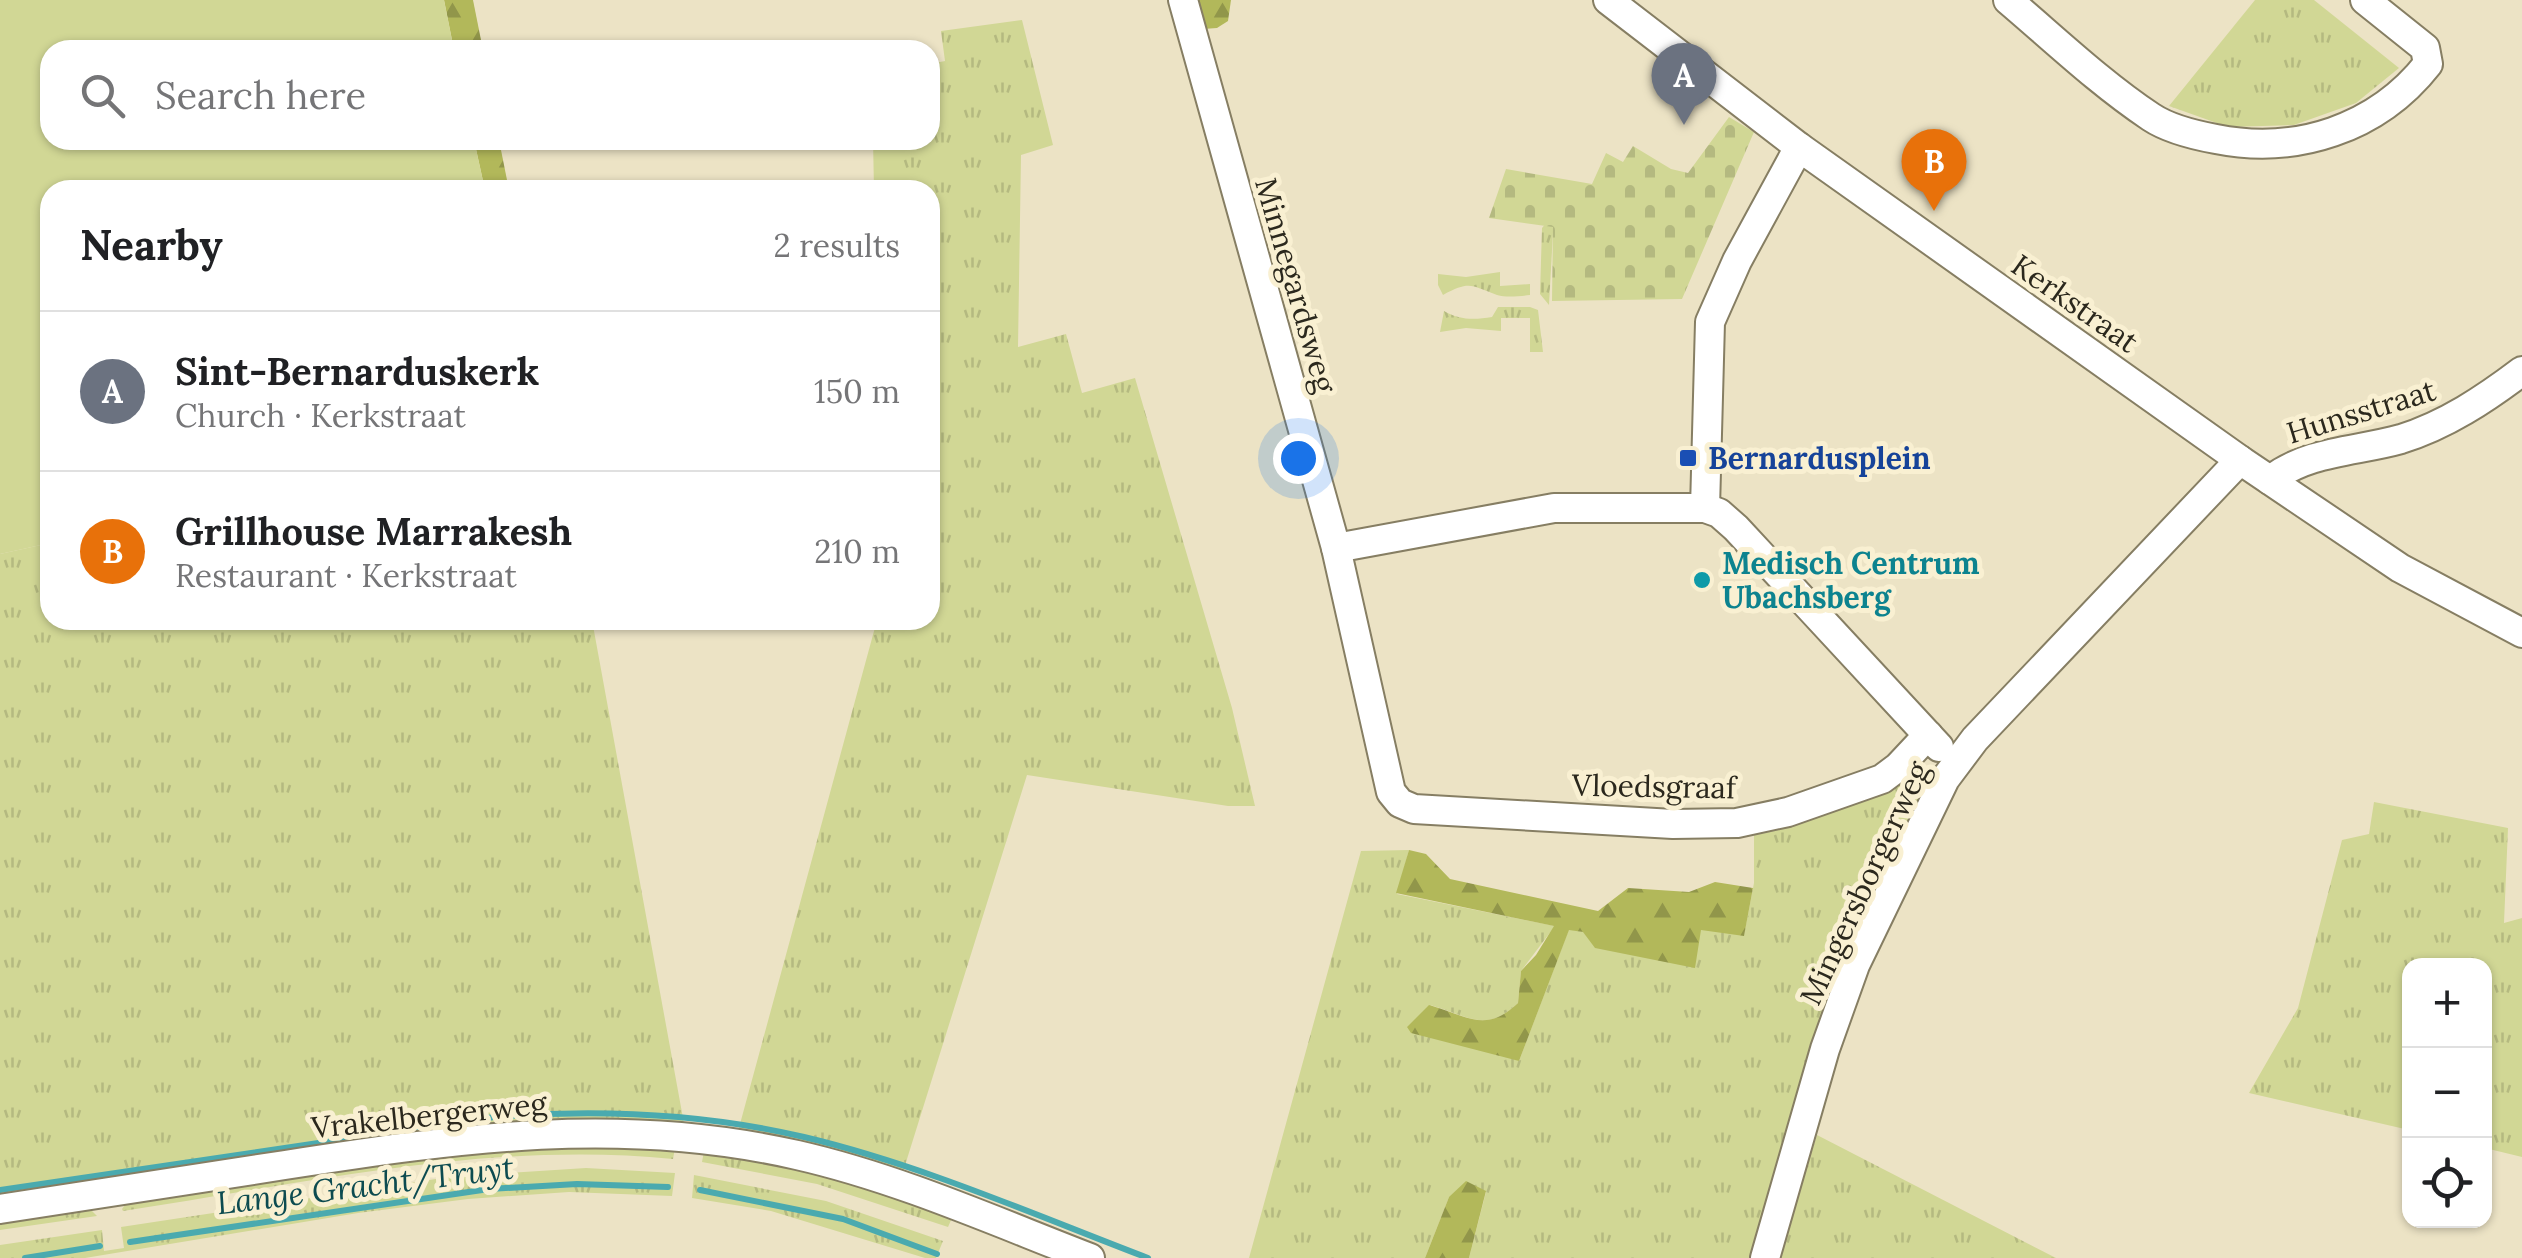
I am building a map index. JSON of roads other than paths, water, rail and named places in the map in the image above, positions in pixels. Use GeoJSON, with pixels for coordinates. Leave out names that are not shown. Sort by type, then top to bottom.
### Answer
{"type":"FeatureCollection","features":[{"type":"Feature","properties":{"kind":"street","name":"Minnegardsweg"},"geometry":{"type":"LineString","coordinates":[[1183,0],[1336,548],[1391,792],[1400,803],[1414,809]]}},
{"type":"Feature","properties":{"kind":"street","name":"Kerkstraat"},"geometry":{"type":"LineString","coordinates":[[1608,0],[1799,148],[2240,460],[2400,568],[2522,633]]}},
{"type":"Feature","properties":{"kind":"street"},"geometry":{"type":"LineString","coordinates":[[2008,0],[2153,118],[2194,135],[2236,143],[2273,144],[2314,140],[2361,122],[2411,85],[2428,64],[2425,48],[2365,0]]}},
{"type":"Feature","properties":{"kind":"street"},"geometry":{"type":"LineString","coordinates":[[1705,508],[1710,322],[1737,261],[1799,148]]}},
{"type":"Feature","properties":{"kind":"street","name":"Hunsstraat"},"geometry":{"type":"LineString","coordinates":[[2270,480],[2305,458],[2396,440],[2432,428],[2522,371]]}},
{"type":"Feature","properties":{"kind":"street","name":"Mingersborgerweg"},"geometry":{"type":"LineString","coordinates":[[1765,1258],[1846,987],[1955,764],[2240,460]]}},
{"type":"Feature","properties":{"kind":"street"},"geometry":{"type":"LineString","coordinates":[[1336,548],[1554,508],[1705,508],[1719,513],[1736,528],[1955,764]]}},
{"type":"Feature","properties":{"kind":"street","name":"Vloedsgraaf"},"geometry":{"type":"LineString","coordinates":[[1414,809],[1673,824],[1737,823],[1788,812],[1882,778],[1928,736]]}},
{"type":"Feature","properties":{"kind":"street","name":"Vrakelbergerweg"},"geometry":{"type":"LineString","coordinates":[[0,1209],[468,1138],[548,1133],[649,1134],[739,1144],[831,1164],[895,1184],[1090,1258]]}},
{"type":"Feature","properties":{"kind":"waterway"},"geometry":{"type":"LineString","coordinates":[[0,1190],[494,1117],[649,1115],[766,1129],[848,1148],[978,1192],[1148,1258]]}},
{"type":"Feature","properties":{"kind":"waterway","name":"Lange Gracht/Truyt"},"geometry":{"type":"LineString","coordinates":[[130,1242],[489,1189],[577,1184],[668,1187]]}},
{"type":"Feature","properties":{"kind":"waterway","name":"Lange Gracht/Truyt"},"geometry":{"type":"LineString","coordinates":[[700,1190],[843,1219],[937,1254]]}},
{"type":"Feature","properties":{"kind":"waterway","name":"Lange Gracht/Truyt"},"geometry":{"type":"LineString","coordinates":[[25,1258],[100,1246]]}},
{"type":"Feature","properties":{"kind":"place","name":"Sint-Bernarduskerk"},"geometry":{"type":"Point","coordinates":[1684,125]}},
{"type":"Feature","properties":{"kind":"place","name":"Grillhouse Marrakesh"},"geometry":{"type":"Point","coordinates":[1934,211]}},
{"type":"Feature","properties":{"kind":"place","name":"Bernardusplein"},"geometry":{"type":"Point","coordinates":[1688,458]}},
{"type":"Feature","properties":{"kind":"place","name":"Medisch Centrum Ubachsberg"},"geometry":{"type":"Point","coordinates":[1702,580]}}]}
